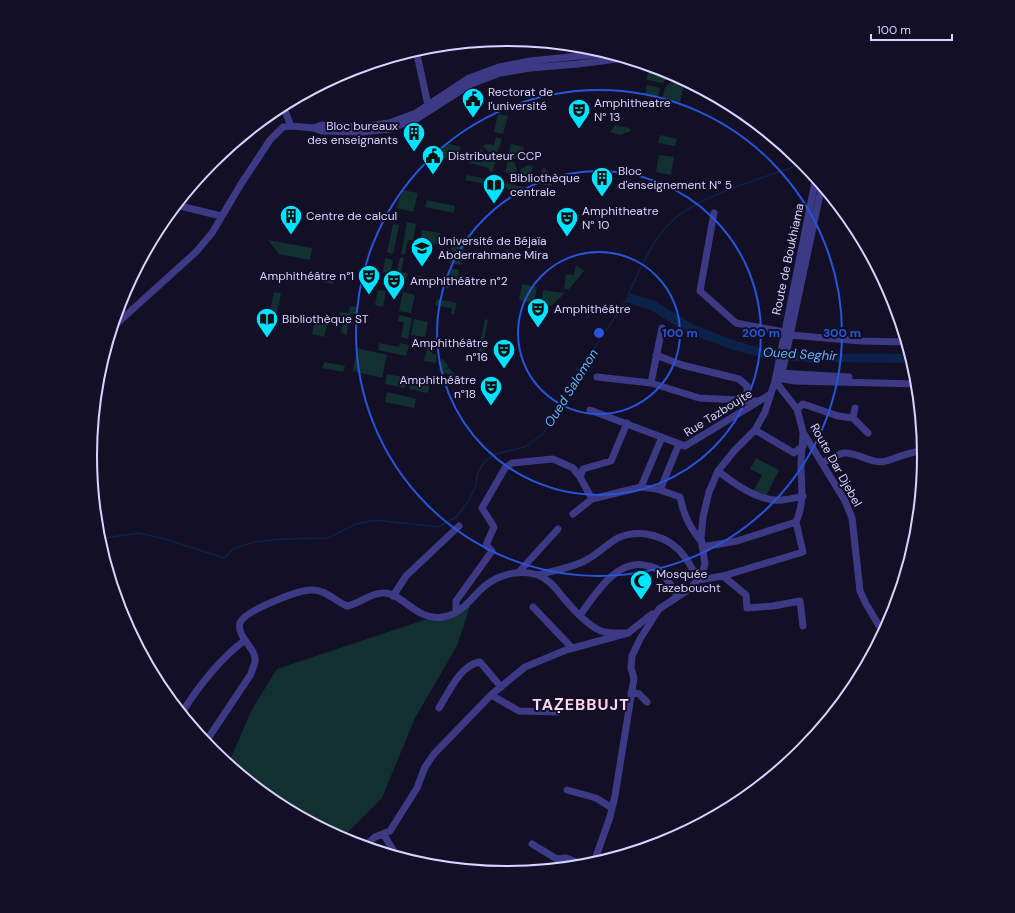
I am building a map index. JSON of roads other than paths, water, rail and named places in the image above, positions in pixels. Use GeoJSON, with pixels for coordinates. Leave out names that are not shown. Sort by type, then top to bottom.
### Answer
{"type":"FeatureCollection","features":[{"type":"Feature","properties":{"kind":"street"},"geometry":{"type":"LineString","coordinates":[[314,128],[320,125],[361,126],[389,123],[403,119],[484,72],[515,63],[594,55]]}},
{"type":"Feature","properties":{"kind":"street"},"geometry":{"type":"LineString","coordinates":[[417,56],[428,105]]}},
{"type":"Feature","properties":{"kind":"street"},"geometry":{"type":"LineString","coordinates":[[121,320],[196,252],[212,233],[221,216],[270,140],[284,127],[291,126],[314,128],[322,131],[361,132],[390,129],[418,118],[457,88],[486,78],[515,70],[612,59]]}},
{"type":"Feature","properties":{"kind":"street"},"geometry":{"type":"LineString","coordinates":[[285,112],[291,126]]}},
{"type":"Feature","properties":{"kind":"street","name":"Route de Boukhiama"},"geometry":{"type":"LineString","coordinates":[[698,580],[702,574],[705,564],[702,544],[703,517],[709,492],[718,472],[734,451],[754,430],[765,412],[769,395],[779,374],[815,184]]}},
{"type":"Feature","properties":{"kind":"street","name":"Route de Boukhiama"},"geometry":{"type":"LineString","coordinates":[[786,336],[820,191]]}},
{"type":"Feature","properties":{"kind":"street"},"geometry":{"type":"LineString","coordinates":[[182,207],[221,216]]}},
{"type":"Feature","properties":{"kind":"street"},"geometry":{"type":"LineString","coordinates":[[714,213],[700,292],[736,323],[786,336],[819,339],[901,342]]}},
{"type":"Feature","properties":{"kind":"street"},"geometry":{"type":"LineString","coordinates":[[651,383],[662,328]]}},
{"type":"Feature","properties":{"kind":"street"},"geometry":{"type":"LineString","coordinates":[[656,355],[682,365],[739,379],[747,386],[747,400]]}},
{"type":"Feature","properties":{"kind":"street"},"geometry":{"type":"LineString","coordinates":[[779,374],[910,379]]}},
{"type":"Feature","properties":{"kind":"street"},"geometry":{"type":"LineString","coordinates":[[779,374],[795,381],[911,384]]}},
{"type":"Feature","properties":{"kind":"street","name":"Route Dar Djebel"},"geometry":{"type":"LineString","coordinates":[[779,374],[797,409],[803,432],[845,501],[852,518],[860,591],[881,628]]}},
{"type":"Feature","properties":{"kind":"street"},"geometry":{"type":"LineString","coordinates":[[597,377],[651,383],[699,398],[758,400]]}},
{"type":"Feature","properties":{"kind":"street","name":"Rue Tazboujte"},"geometry":{"type":"LineString","coordinates":[[590,410],[685,446],[744,412],[758,400],[769,395]]}},
{"type":"Feature","properties":{"kind":"street"},"geometry":{"type":"LineString","coordinates":[[797,409],[803,404],[838,416],[853,418],[868,433]]}},
{"type":"Feature","properties":{"kind":"street"},"geometry":{"type":"LineString","coordinates":[[853,418],[855,408]]}},
{"type":"Feature","properties":{"kind":"street"},"geometry":{"type":"LineString","coordinates":[[456,612],[456,601],[492,551],[486,545],[494,527],[482,508],[505,468],[512,463],[553,459],[573,468],[583,469],[611,461],[627,423]]}},
{"type":"Feature","properties":{"kind":"street"},"geometry":{"type":"LineString","coordinates":[[754,430],[794,453],[803,446]]}},
{"type":"Feature","properties":{"kind":"street"},"geometry":{"type":"LineString","coordinates":[[369,843],[376,837],[390,831],[417,788],[425,767],[434,754],[491,695],[525,667],[572,648],[628,633],[658,609],[691,588],[698,580],[723,576],[803,552],[796,522],[802,510],[801,463],[803,432]]}},
{"type":"Feature","properties":{"kind":"street"},"geometry":{"type":"LineString","coordinates":[[641,487],[662,437]]}},
{"type":"Feature","properties":{"kind":"street"},"geometry":{"type":"LineString","coordinates":[[660,490],[679,444]]}},
{"type":"Feature","properties":{"kind":"street"},"geometry":{"type":"LineString","coordinates":[[822,463],[843,453],[855,454],[864,458],[885,462],[896,456],[918,451]]}},
{"type":"Feature","properties":{"kind":"street"},"geometry":{"type":"LineString","coordinates":[[573,468],[592,498]]}},
{"type":"Feature","properties":{"kind":"street"},"geometry":{"type":"LineString","coordinates":[[580,477],[583,469]]}},
{"type":"Feature","properties":{"kind":"street"},"geometry":{"type":"LineString","coordinates":[[718,472],[730,481],[764,498],[776,500],[802,496]]}},
{"type":"Feature","properties":{"kind":"street"},"geometry":{"type":"LineString","coordinates":[[573,514],[592,498],[641,487],[660,490],[680,497],[684,514],[690,528],[702,544],[737,540],[796,522]]}},
{"type":"Feature","properties":{"kind":"street"},"geometry":{"type":"LineString","coordinates":[[393,596],[406,576],[459,526]]}},
{"type":"Feature","properties":{"kind":"street"},"geometry":{"type":"LineString","coordinates":[[518,573],[558,529]]}},
{"type":"Feature","properties":{"kind":"street"},"geometry":{"type":"LineString","coordinates":[[538,575],[583,562],[619,538],[634,533],[649,534],[673,544],[684,555],[698,580]]}},
{"type":"Feature","properties":{"kind":"street"},"geometry":{"type":"LineString","coordinates":[[580,615],[611,577],[627,565],[641,564],[658,569],[666,577],[677,596]]}},
{"type":"Feature","properties":{"kind":"street"},"geometry":{"type":"LineString","coordinates":[[209,738],[251,674],[255,662],[253,651],[240,632],[240,624],[246,615],[262,606],[311,590],[321,592],[347,606],[357,605],[369,596],[382,593],[393,596],[425,615],[443,617],[456,612],[469,604],[486,585],[494,580],[509,574],[526,573],[538,575],[550,582],[580,615],[600,631],[611,633],[628,633]]}},
{"type":"Feature","properties":{"kind":"street"},"geometry":{"type":"LineString","coordinates":[[723,576],[746,594],[747,608],[773,606],[800,601],[803,626]]}},
{"type":"Feature","properties":{"kind":"street"},"geometry":{"type":"LineString","coordinates":[[533,607],[572,648]]}},
{"type":"Feature","properties":{"kind":"street"},"geometry":{"type":"LineString","coordinates":[[596,857],[612,808],[634,678],[631,668],[632,656],[640,639],[658,609]]}},
{"type":"Feature","properties":{"kind":"street"},"geometry":{"type":"LineString","coordinates":[[185,710],[203,684],[228,655],[246,640]]}},
{"type":"Feature","properties":{"kind":"street"},"geometry":{"type":"LineString","coordinates":[[439,708],[459,675],[474,662],[480,662],[501,687]]}},
{"type":"Feature","properties":{"kind":"street"},"geometry":{"type":"LineString","coordinates":[[631,692],[639,694],[647,702]]}},
{"type":"Feature","properties":{"kind":"street"},"geometry":{"type":"LineString","coordinates":[[491,695],[519,711],[558,712]]}},
{"type":"Feature","properties":{"kind":"street"},"geometry":{"type":"LineString","coordinates":[[567,790],[596,798],[612,808]]}},
{"type":"Feature","properties":{"kind":"street"},"geometry":{"type":"LineString","coordinates":[[384,834],[394,851]]}},
{"type":"Feature","properties":{"kind":"street"},"geometry":{"type":"LineString","coordinates":[[532,844],[557,859],[566,858],[574,861]]}},
{"type":"Feature","properties":{"kind":"water","name":"Oued Seghir"},"geometry":{"type":"Polygon","coordinates":[[[629,293],[655,301],[692,324],[736,341],[769,350],[810,353],[905,354],[907,363],[810,362],[768,359],[733,350],[687,333],[651,310],[625,302],[629,293]]]}},
{"type":"Feature","properties":{"kind":"waterway","name":"Oued Salomon"},"geometry":{"type":"LineString","coordinates":[[628,295],[656,240],[669,224],[681,214],[713,196],[732,188],[797,165]]}},
{"type":"Feature","properties":{"kind":"waterway","name":"Oued Salomon"},"geometry":{"type":"LineString","coordinates":[[105,538],[139,533],[165,539],[224,558],[233,549],[254,542],[282,539],[328,538],[356,524],[375,520],[438,527],[456,517],[468,502],[475,488],[478,472],[486,460],[496,454],[525,447],[543,434],[557,412],[576,376],[626,300]]}},
{"type":"Feature","properties":{"kind":"place","name":"Rectorat de l'université"},"geometry":{"type":"Point","coordinates":[473,118]}},
{"type":"Feature","properties":{"kind":"place","name":"Amphitheatre N° 13"},"geometry":{"type":"Point","coordinates":[579,130]}},
{"type":"Feature","properties":{"kind":"place","name":"Bloc bureaux des enseignants"},"geometry":{"type":"Point","coordinates":[414,152]}},
{"type":"Feature","properties":{"kind":"place","name":"Distributeur CCP"},"geometry":{"type":"Point","coordinates":[433,176]}},
{"type":"Feature","properties":{"kind":"place","name":"Bloc d'enseignement N° 5"},"geometry":{"type":"Point","coordinates":[602,198]}},
{"type":"Feature","properties":{"kind":"place","name":"Bibliothèque centrale"},"geometry":{"type":"Point","coordinates":[494,204]}},
{"type":"Feature","properties":{"kind":"place","name":"Centre de calcul"},"geometry":{"type":"Point","coordinates":[291,236]}},
{"type":"Feature","properties":{"kind":"place","name":"Amphitheatre N° 10"},"geometry":{"type":"Point","coordinates":[567,238]}},
{"type":"Feature","properties":{"kind":"place","name":"Université de Béjaïa Abderrahmane Mira"},"geometry":{"type":"Point","coordinates":[422,268]}},
{"type":"Feature","properties":{"kind":"place","name":"Amphithéâtre n°1"},"geometry":{"type":"Point","coordinates":[369,296]}},
{"type":"Feature","properties":{"kind":"place","name":"Amphithéâtre n°2"},"geometry":{"type":"Point","coordinates":[394,300]}},
{"type":"Feature","properties":{"kind":"place","name":"Amphithéâtre"},"geometry":{"type":"Point","coordinates":[538,328]}},
{"type":"Feature","properties":{"kind":"place","name":"Bibliothèque ST"},"geometry":{"type":"Point","coordinates":[267,338]}},
{"type":"Feature","properties":{"kind":"place","name":"Amphithéâtre n°16"},"geometry":{"type":"Point","coordinates":[504,370]}},
{"type":"Feature","properties":{"kind":"place","name":"Amphithéâtre n°18"},"geometry":{"type":"Point","coordinates":[491,406]}},
{"type":"Feature","properties":{"kind":"place","name":"Mosquée Tazeboucht"},"geometry":{"type":"Point","coordinates":[641,600]}},
{"type":"Feature","properties":{"kind":"district","name":"TAẒEBBUJT"},"geometry":{"type":"Point","coordinates":[581,704]}}]}
